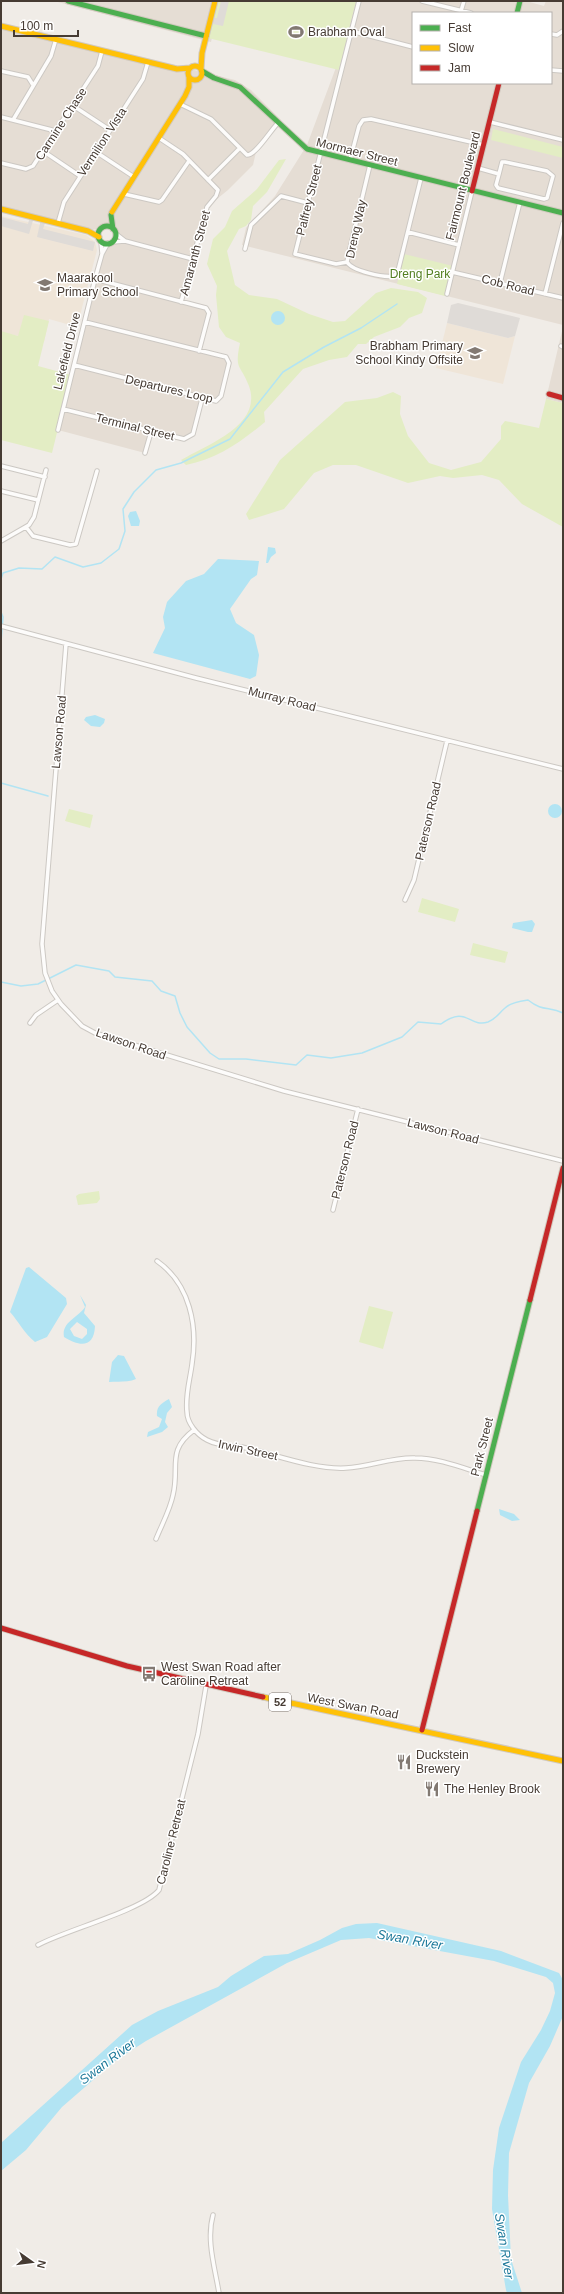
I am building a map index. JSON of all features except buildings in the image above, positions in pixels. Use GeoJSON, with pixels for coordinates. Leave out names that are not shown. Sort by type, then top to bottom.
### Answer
{"type":"FeatureCollection","features":[{"type":"Feature","properties":{"kind":"street"},"geometry":{"type":"LineString","coordinates":[[68,1],[206,36]]}},
{"type":"Feature","properties":{"kind":"street"},"geometry":{"type":"LineString","coordinates":[[100,239],[103,227],[180,104],[189,87],[198,79],[202,70],[202,53],[215,1]]}},
{"type":"Feature","properties":{"kind":"street","name":"Palfrey Street"},"geometry":{"type":"LineString","coordinates":[[347,262],[336,264],[295,254],[358,1]]}},
{"type":"Feature","properties":{"kind":"street"},"geometry":{"type":"LineString","coordinates":[[422,1],[468,12]]}},
{"type":"Feature","properties":{"kind":"street"},"geometry":{"type":"LineString","coordinates":[[461,10],[464,1]]}},
{"type":"Feature","properties":{"kind":"street"},"geometry":{"type":"LineString","coordinates":[[517,12],[520,1]]}},
{"type":"Feature","properties":{"kind":"street"},"geometry":{"type":"LineString","coordinates":[[1,26],[177,69],[198,79]]}},
{"type":"Feature","properties":{"kind":"street"},"geometry":{"type":"LineString","coordinates":[[351,31],[412,47]]}},
{"type":"Feature","properties":{"kind":"street"},"geometry":{"type":"LineString","coordinates":[[552,34],[557,35],[563,32]]}},
{"type":"Feature","properties":{"kind":"street"},"geometry":{"type":"LineString","coordinates":[[12,120],[52,56],[56,39]]}},
{"type":"Feature","properties":{"kind":"street","name":"Carmine Chase"},"geometry":{"type":"LineString","coordinates":[[1,163],[30,168],[43,151],[98,66],[102,51]]}},
{"type":"Feature","properties":{"kind":"street"},"geometry":{"type":"LineString","coordinates":[[189,87],[189,76],[192,67],[202,53]]}},
{"type":"Feature","properties":{"kind":"street","name":"Vermilion Vista"},"geometry":{"type":"LineString","coordinates":[[58,223],[64,202],[143,79],[148,62]]}},
{"type":"Feature","properties":{"kind":"street"},"geometry":{"type":"LineString","coordinates":[[177,69],[192,67]]}},
{"type":"Feature","properties":{"kind":"street","name":"Mormaer Street"},"geometry":{"type":"LineString","coordinates":[[192,67],[202,70],[214,78],[240,87],[304,148],[472,191],[563,212]]}},
{"type":"Feature","properties":{"kind":"street"},"geometry":{"type":"LineString","coordinates":[[552,70],[563,71]]}},
{"type":"Feature","properties":{"kind":"street"},"geometry":{"type":"LineString","coordinates":[[1,71],[28,78],[33,85]]}},
{"type":"Feature","properties":{"kind":"street","name":"Mormaer Street"},"geometry":{"type":"LineString","coordinates":[[198,79],[214,78]]}},
{"type":"Feature","properties":{"kind":"street","name":"Fairmount Boulevard"},"geometry":{"type":"LineString","coordinates":[[447,294],[499,84]]}},
{"type":"Feature","properties":{"kind":"street"},"geometry":{"type":"LineString","coordinates":[[180,104],[211,119],[239,149],[247,155],[252,155],[278,123]]}},
{"type":"Feature","properties":{"kind":"street"},"geometry":{"type":"LineString","coordinates":[[72,105],[110,130]]}},
{"type":"Feature","properties":{"kind":"street"},"geometry":{"type":"LineString","coordinates":[[1,117],[52,130],[54,133]]}},
{"type":"Feature","properties":{"kind":"street"},"geometry":{"type":"LineString","coordinates":[[350,160],[359,126],[363,120],[371,119],[484,145]]}},
{"type":"Feature","properties":{"kind":"street"},"geometry":{"type":"LineString","coordinates":[[490,122],[563,140]]}},
{"type":"Feature","properties":{"kind":"street","name":"Amaranth Street"},"geometry":{"type":"LineString","coordinates":[[159,138],[183,154],[218,190],[216,196],[207,207],[182,302]]}},
{"type":"Feature","properties":{"kind":"street"},"geometry":{"type":"LineString","coordinates":[[208,180],[239,149]]}},
{"type":"Feature","properties":{"kind":"street"},"geometry":{"type":"LineString","coordinates":[[43,151],[80,176]]}},
{"type":"Feature","properties":{"kind":"street"},"geometry":{"type":"LineString","coordinates":[[96,152],[134,177]]}},
{"type":"Feature","properties":{"kind":"street"},"geometry":{"type":"LineString","coordinates":[[124,194],[159,202],[162,200],[189,161]]}},
{"type":"Feature","properties":{"kind":"street"},"geometry":{"type":"LineString","coordinates":[[502,162],[505,162],[547,171],[553,176],[547,198],[544,199],[498,188],[496,185],[499,174],[502,162]]}},
{"type":"Feature","properties":{"kind":"street","name":"Dreng Way"},"geometry":{"type":"LineString","coordinates":[[370,165],[347,262],[352,268],[385,276],[394,276],[398,271],[421,178]]}},
{"type":"Feature","properties":{"kind":"street"},"geometry":{"type":"LineString","coordinates":[[478,168],[499,174]]}},
{"type":"Feature","properties":{"kind":"street"},"geometry":{"type":"LineString","coordinates":[[245,249],[251,225],[282,196],[308,204]]}},
{"type":"Feature","properties":{"kind":"street"},"geometry":{"type":"LineString","coordinates":[[500,283],[520,202]]}},
{"type":"Feature","properties":{"kind":"street"},"geometry":{"type":"LineString","coordinates":[[1,209],[88,231],[100,239],[110,242],[125,241],[193,259]]}},
{"type":"Feature","properties":{"kind":"street"},"geometry":{"type":"LineString","coordinates":[[110,242],[114,231],[112,213]]}},
{"type":"Feature","properties":{"kind":"street"},"geometry":{"type":"LineString","coordinates":[[545,294],[563,223]]}},
{"type":"Feature","properties":{"kind":"street"},"geometry":{"type":"LineString","coordinates":[[88,231],[103,227],[114,231],[125,241]]}},
{"type":"Feature","properties":{"kind":"street"},"geometry":{"type":"LineString","coordinates":[[408,232],[459,245]]}},
{"type":"Feature","properties":{"kind":"street","name":"Lakefield Drive"},"geometry":{"type":"LineString","coordinates":[[100,239],[102,254]]}},
{"type":"Feature","properties":{"kind":"street","name":"Lakefield Drive"},"geometry":{"type":"LineString","coordinates":[[58,430],[95,279],[102,254],[110,242]]}},
{"type":"Feature","properties":{"kind":"street","name":"Cob Road"},"geometry":{"type":"LineString","coordinates":[[452,272],[563,298]]}},
{"type":"Feature","properties":{"kind":"street"},"geometry":{"type":"LineString","coordinates":[[95,279],[208,310],[200,351]]}},
{"type":"Feature","properties":{"kind":"street","name":"Departures Loop"},"geometry":{"type":"LineString","coordinates":[[74,365],[212,401],[219,399],[229,361],[226,357],[84,322]]}},
{"type":"Feature","properties":{"kind":"street"},"geometry":{"type":"LineString","coordinates":[[549,394],[563,398]]}},
{"type":"Feature","properties":{"kind":"street","name":"Terminal Street"},"geometry":{"type":"LineString","coordinates":[[63,409],[184,439],[191,437],[202,398]]}},
{"type":"Feature","properties":{"kind":"street"},"geometry":{"type":"LineString","coordinates":[[145,453],[151,432]]}},
{"type":"Feature","properties":{"kind":"street"},"geometry":{"type":"LineString","coordinates":[[1,466],[45,477]]}},
{"type":"Feature","properties":{"kind":"street"},"geometry":{"type":"LineString","coordinates":[[1,541],[26,527],[34,517],[46,470]]}},
{"type":"Feature","properties":{"kind":"street"},"geometry":{"type":"LineString","coordinates":[[26,527],[33,536],[70,545],[76,544],[97,471]]}},
{"type":"Feature","properties":{"kind":"street"},"geometry":{"type":"LineString","coordinates":[[1,491],[38,500]]}},
{"type":"Feature","properties":{"kind":"street","name":"Murray Road"},"geometry":{"type":"LineString","coordinates":[[1,626],[66,644],[447,741],[563,769]]}},
{"type":"Feature","properties":{"kind":"street","name":"Lawson Road"},"geometry":{"type":"LineString","coordinates":[[66,644],[42,944],[45,973],[58,1000],[82,1026],[96,1033],[237,1078],[563,1161]]}},
{"type":"Feature","properties":{"kind":"street","name":"Paterson Road"},"geometry":{"type":"LineString","coordinates":[[405,900],[414,880],[447,741]]}},
{"type":"Feature","properties":{"kind":"street"},"geometry":{"type":"LineString","coordinates":[[30,1023],[36,1015],[58,1000]]}},
{"type":"Feature","properties":{"kind":"street","name":"Paterson Road"},"geometry":{"type":"LineString","coordinates":[[333,1210],[358,1109]]}},
{"type":"Feature","properties":{"kind":"street","name":"Park Street"},"geometry":{"type":"LineString","coordinates":[[422,1730],[563,1168]]}},
{"type":"Feature","properties":{"kind":"street"},"geometry":{"type":"LineString","coordinates":[[156,1538],[173,1497],[178,1447],[184,1437],[194,1430],[187,1416],[186,1399],[192,1363],[194,1321],[187,1298],[170,1270],[157,1261]]}},
{"type":"Feature","properties":{"kind":"street","name":"Irwin Street"},"geometry":{"type":"LineString","coordinates":[[194,1430],[206,1440],[224,1446],[240,1447],[324,1467],[346,1468],[416,1458],[441,1461],[486,1475]]}},
{"type":"Feature","properties":{"kind":"street","name":"West Swan Road"},"geometry":{"type":"LineString","coordinates":[[1,1628],[31,1639],[206,1686],[422,1730],[563,1761]]}},
{"type":"Feature","properties":{"kind":"street","name":"Caroline Retreat"},"geometry":{"type":"LineString","coordinates":[[38,1945],[70,1930],[149,1900],[159,1890],[198,1734],[206,1686]]}},
{"type":"Feature","properties":{"kind":"street"},"geometry":{"type":"LineString","coordinates":[[213,2215],[210,2225],[210,2237],[219,2293]]}},
{"type":"Feature","properties":{"kind":"shaded area"},"geometry":{"type":"Polygon","coordinates":[[[54,1],[221,1],[211,42],[54,1]]]}},
{"type":"Feature","properties":{"kind":"shaded area"},"geometry":{"type":"Polygon","coordinates":[[[221,1],[229,1],[223,26],[213,24],[213,18],[217,18],[221,1]]]}},
{"type":"Feature","properties":{"kind":"shaded area"},"geometry":{"type":"Polygon","coordinates":[[[355,1],[526,1],[544,6],[546,1],[563,1],[563,325],[242,245],[246,228],[275,196],[307,145],[347,38],[355,1]]]}},
{"type":"Feature","properties":{"kind":"shaded area"},"geometry":{"type":"Polygon","coordinates":[[[1,23],[235,80],[251,90],[281,120],[256,152],[253,165],[228,190],[207,207],[182,302],[206,308],[209,313],[200,351],[226,357],[229,361],[221,396],[216,401],[202,399],[193,434],[188,439],[151,432],[145,453],[58,430],[102,254],[108,243],[115,238],[116,234],[109,226],[88,231],[1,209],[1,23]]]}},
{"type":"Feature","properties":{"kind":"shaded area","name":"Maarakool Primary School"},"geometry":{"type":"Polygon","coordinates":[[[1,216],[86,235],[95,242],[97,250],[77,327],[49,319],[44,342],[1,332],[1,216]]]}},
{"type":"Feature","properties":{"kind":"shaded area"},"geometry":{"type":"Polygon","coordinates":[[[30,216],[34,217],[29,234],[1,226],[1,217],[28,224],[30,216]]]}},
{"type":"Feature","properties":{"kind":"shaded area"},"geometry":{"type":"Polygon","coordinates":[[[41,219],[46,220],[43,229],[95,242],[93,251],[37,237],[41,219]]]}},
{"type":"Feature","properties":{"kind":"shaded area"},"geometry":{"type":"Polygon","coordinates":[[[458,303],[520,318],[515,336],[508,338],[447,323],[451,305],[458,303]]]}},
{"type":"Feature","properties":{"kind":"shaded area","name":"Brabham Primary School Kindy Offsite"},"geometry":{"type":"Polygon","coordinates":[[[447,323],[508,338],[515,336],[503,384],[436,368],[447,323]]]}},
{"type":"Feature","properties":{"kind":"shaded area"},"geometry":{"type":"Polygon","coordinates":[[[563,327],[563,403],[546,399],[563,327]]]}},
{"type":"Feature","properties":{"kind":"green space","name":"Brabham Oval"},"geometry":{"type":"Polygon","coordinates":[[[217,1],[356,1],[339,70],[208,38],[217,1]]]}},
{"type":"Feature","properties":{"kind":"green space"},"geometry":{"type":"Polygon","coordinates":[[[493,129],[563,147],[563,158],[491,140],[493,129]]]}},
{"type":"Feature","properties":{"kind":"green space"},"geometry":{"type":"Polygon","coordinates":[[[286,159],[267,192],[253,206],[251,220],[246,226],[239,229],[227,251],[235,285],[249,295],[277,299],[309,314],[333,322],[345,321],[376,293],[391,288],[418,292],[427,298],[422,313],[409,318],[400,327],[374,337],[366,344],[358,344],[347,357],[329,360],[303,369],[264,412],[265,422],[228,449],[208,459],[186,465],[181,460],[218,440],[241,422],[248,412],[251,400],[249,386],[238,363],[240,343],[226,337],[219,327],[216,295],[217,286],[207,264],[213,239],[225,227],[232,211],[257,189],[279,160],[286,159]]]}},
{"type":"Feature","properties":{"kind":"green space","name":"Dreng Park"},"geometry":{"type":"Polygon","coordinates":[[[404,254],[453,266],[445,296],[397,284],[404,254]]]}},
{"type":"Feature","properties":{"kind":"green space"},"geometry":{"type":"Polygon","coordinates":[[[24,315],[49,321],[38,366],[71,375],[52,453],[1,440],[1,331],[18,336],[24,315]]]}},
{"type":"Feature","properties":{"kind":"green space"},"geometry":{"type":"Polygon","coordinates":[[[393,392],[401,396],[400,414],[408,436],[429,463],[451,470],[481,462],[501,439],[501,426],[505,421],[539,428],[546,399],[563,403],[563,527],[522,504],[499,480],[482,475],[453,478],[440,476],[408,483],[356,465],[333,465],[314,473],[284,509],[249,520],[246,514],[280,460],[345,402],[377,398],[393,392]]]}},
{"type":"Feature","properties":{"kind":"green space"},"geometry":{"type":"Polygon","coordinates":[[[69,809],[93,815],[90,828],[65,821],[69,809]]]}},
{"type":"Feature","properties":{"kind":"green space"},"geometry":{"type":"Polygon","coordinates":[[[422,898],[459,909],[455,922],[418,912],[422,898]]]}},
{"type":"Feature","properties":{"kind":"green space"},"geometry":{"type":"Polygon","coordinates":[[[473,943],[508,952],[505,963],[470,955],[473,943]]]}},
{"type":"Feature","properties":{"kind":"green space"},"geometry":{"type":"Polygon","coordinates":[[[99,1191],[100,1199],[97,1203],[78,1205],[76,1196],[79,1194],[99,1191]]]}},
{"type":"Feature","properties":{"kind":"green space"},"geometry":{"type":"Polygon","coordinates":[[[369,1306],[393,1312],[383,1349],[359,1342],[369,1306]]]}},
{"type":"Feature","properties":{"kind":"water"},"geometry":{"type":"Polygon","coordinates":[[[278,311],[283,313],[285,318],[283,323],[278,325],[273,323],[271,318],[273,313],[278,311]]]}},
{"type":"Feature","properties":{"kind":"water"},"geometry":{"type":"Polygon","coordinates":[[[136,511],[140,521],[139,526],[131,526],[128,516],[130,512],[136,511]]]}},
{"type":"Feature","properties":{"kind":"water"},"geometry":{"type":"Polygon","coordinates":[[[268,547],[275,548],[276,553],[271,557],[268,563],[266,563],[268,547]]]}},
{"type":"Feature","properties":{"kind":"water"},"geometry":{"type":"Polygon","coordinates":[[[218,559],[259,561],[257,575],[251,579],[230,609],[236,623],[254,635],[259,655],[256,676],[250,679],[153,653],[165,628],[163,617],[167,602],[186,581],[204,574],[218,559]]]}},
{"type":"Feature","properties":{"kind":"water"},"geometry":{"type":"Polygon","coordinates":[[[95,715],[105,719],[104,723],[100,727],[91,726],[84,720],[86,717],[95,715]]]}},
{"type":"Feature","properties":{"kind":"water"},"geometry":{"type":"Polygon","coordinates":[[[552,804],[558,804],[562,808],[562,814],[558,818],[552,818],[548,814],[548,808],[552,804]]]}},
{"type":"Feature","properties":{"kind":"water"},"geometry":{"type":"Polygon","coordinates":[[[532,920],[535,924],[532,932],[512,928],[513,923],[532,920]]]}},
{"type":"Feature","properties":{"kind":"water"},"geometry":{"type":"Polygon","coordinates":[[[29,1267],[66,1298],[67,1304],[47,1337],[35,1342],[10,1312],[26,1268],[29,1267]]]}},
{"type":"Feature","properties":{"kind":"water"},"geometry":{"type":"Polygon","coordinates":[[[80,1295],[86,1305],[84,1313],[95,1326],[94,1333],[89,1342],[85,1344],[75,1343],[64,1337],[65,1327],[85,1307],[80,1295]],[[77,1322],[70,1329],[74,1336],[82,1339],[87,1334],[87,1329],[77,1322]]]}},
{"type":"Feature","properties":{"kind":"water"},"geometry":{"type":"Polygon","coordinates":[[[118,1355],[124,1356],[136,1379],[109,1382],[112,1362],[118,1355]]]}},
{"type":"Feature","properties":{"kind":"water"},"geometry":{"type":"Polygon","coordinates":[[[169,1399],[172,1407],[167,1413],[165,1422],[168,1427],[162,1432],[147,1437],[148,1432],[159,1427],[162,1419],[157,1416],[157,1410],[169,1399]]]}},
{"type":"Feature","properties":{"kind":"water"},"geometry":{"type":"Polygon","coordinates":[[[499,1509],[514,1514],[520,1520],[512,1521],[500,1515],[499,1509]]]}},
{"type":"Feature","properties":{"kind":"water","name":"Swan River"},"geometry":{"type":"Polygon","coordinates":[[[377,1923],[501,1951],[559,1973],[563,1980],[563,2016],[550,2046],[529,2083],[509,2153],[508,2195],[511,2259],[522,2293],[507,2293],[506,2290],[492,2209],[493,2170],[499,2128],[521,2062],[541,2030],[550,2011],[555,1993],[553,1983],[546,1977],[494,1961],[369,1938],[341,1940],[287,1963],[146,2041],[115,2061],[62,2107],[26,2150],[1,2171],[1,2143],[132,2025],[158,2011],[218,1987],[231,1976],[264,1956],[288,1954],[320,1940],[342,1928],[356,1924],[377,1923]]]}},
{"type":"Feature","properties":{"kind":"waterway"},"geometry":{"type":"LineString","coordinates":[[1,579],[3,573],[19,568],[42,569],[55,557],[83,567],[101,563],[119,549],[125,531],[123,509],[134,492],[156,470],[181,463],[230,439],[283,372],[324,347],[361,328],[397,304]]}},
{"type":"Feature","properties":{"kind":"waterway"},"geometry":{"type":"LineString","coordinates":[[1,612],[3,617],[1,642]]}},
{"type":"Feature","properties":{"kind":"waterway"},"geometry":{"type":"LineString","coordinates":[[1,783],[48,796]]}},
{"type":"Feature","properties":{"kind":"waterway"},"geometry":{"type":"LineString","coordinates":[[1,982],[21,986],[38,984],[76,965],[109,971],[115,977],[152,981],[161,991],[175,996],[180,1013],[187,1027],[210,1053],[219,1059],[246,1059],[296,1065],[307,1055],[331,1058],[362,1053],[402,1037],[418,1022],[441,1024],[457,1017],[467,1018],[482,1023],[488,1022],[495,1018],[507,1006],[519,1001],[528,1000],[542,1008],[563,1013]]}},
{"type":"Feature","properties":{"kind":"traffic: fast"},"geometry":{"type":"LineString","coordinates":[[68,1],[206,36]]}},
{"type":"Feature","properties":{"kind":"traffic: fast"},"geometry":{"type":"LineString","coordinates":[[517,12],[520,1]]}},
{"type":"Feature","properties":{"kind":"traffic: fast"},"geometry":{"type":"LineString","coordinates":[[202,71],[214,78],[240,87],[307,149],[563,213]]}},
{"type":"Feature","properties":{"kind":"traffic: fast"},"geometry":{"type":"LineString","coordinates":[[111,215],[113,229]]}},
{"type":"Feature","properties":{"kind":"traffic: fast"},"geometry":{"type":"LineString","coordinates":[[107,226],[113,229],[116,235],[113,241],[107,244],[101,241],[98,235],[101,229],[107,226]]}},
{"type":"Feature","properties":{"kind":"traffic: fast"},"geometry":{"type":"LineString","coordinates":[[477,1511],[530,1300]]}},
{"type":"Feature","properties":{"kind":"traffic: slow"},"geometry":{"type":"LineString","coordinates":[[201,69],[202,53],[215,1]]}},
{"type":"Feature","properties":{"kind":"traffic: slow"},"geometry":{"type":"LineString","coordinates":[[1,26],[177,69],[190,68]]}},
{"type":"Feature","properties":{"kind":"traffic: slow"},"geometry":{"type":"LineString","coordinates":[[192,66],[198,66],[202,70],[202,73],[202,76],[198,80],[192,80],[188,76],[188,70],[192,66]]}},
{"type":"Feature","properties":{"kind":"traffic: slow"},"geometry":{"type":"LineString","coordinates":[[112,212],[185,96],[189,87],[189,77]]}},
{"type":"Feature","properties":{"kind":"traffic: slow"},"geometry":{"type":"LineString","coordinates":[[1,209],[88,231],[99,237]]}},
{"type":"Feature","properties":{"kind":"traffic: slow"},"geometry":{"type":"LineString","coordinates":[[263,1697],[563,1761]]}},
{"type":"Feature","properties":{"kind":"traffic: jam"},"geometry":{"type":"LineString","coordinates":[[472,191],[499,84]]}},
{"type":"Feature","properties":{"kind":"traffic: jam"},"geometry":{"type":"LineString","coordinates":[[549,394],[563,398]]}},
{"type":"Feature","properties":{"kind":"traffic: jam"},"geometry":{"type":"LineString","coordinates":[[530,1300],[563,1168]]}},
{"type":"Feature","properties":{"kind":"traffic: jam"},"geometry":{"type":"LineString","coordinates":[[422,1730],[477,1511]]}},
{"type":"Feature","properties":{"kind":"traffic: jam"},"geometry":{"type":"LineString","coordinates":[[1,1628],[127,1666],[263,1697]]}},
{"type":"Feature","properties":{"kind":"place","name":"Brabham Oval"},"geometry":{"type":"Point","coordinates":[296,32]}},
{"type":"Feature","properties":{"kind":"place","name":"Maarakool Primary School"},"geometry":{"type":"Point","coordinates":[45,285]}},
{"type":"Feature","properties":{"kind":"place","name":"Brabham Primary School Kindy Offsite"},"geometry":{"type":"Point","coordinates":[475,353]}},
{"type":"Feature","properties":{"kind":"place","name":"West Swan Road after Caroline Retreat"},"geometry":{"type":"Point","coordinates":[149,1674]}},
{"type":"Feature","properties":{"kind":"place","name":"Duckstein Brewery"},"geometry":{"type":"Point","coordinates":[404,1762]}},
{"type":"Feature","properties":{"kind":"place","name":"The Henley Brook"},"geometry":{"type":"Point","coordinates":[432,1789]}}]}
